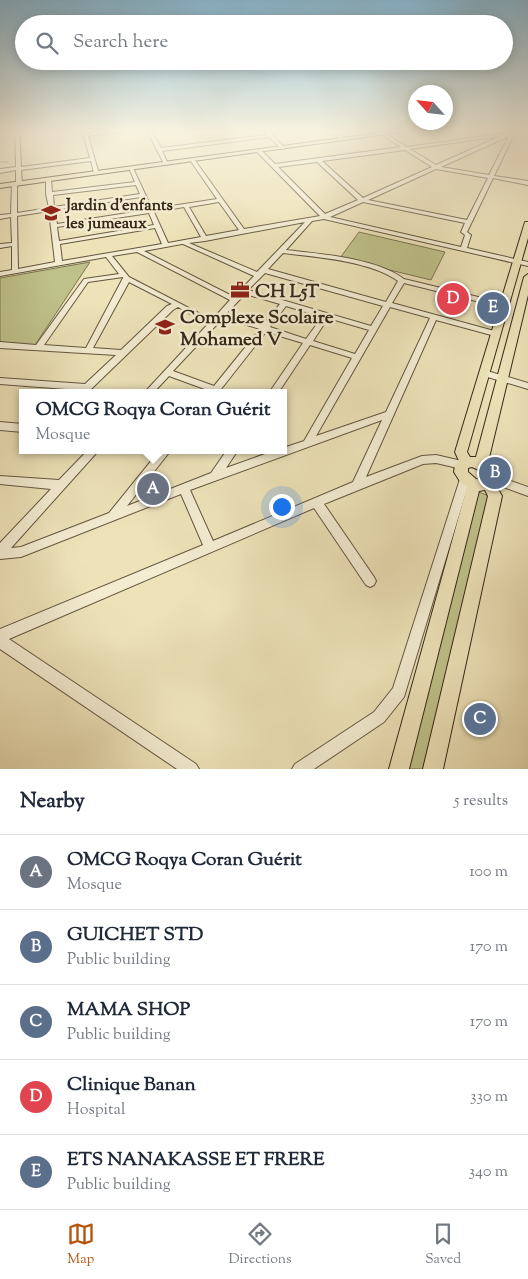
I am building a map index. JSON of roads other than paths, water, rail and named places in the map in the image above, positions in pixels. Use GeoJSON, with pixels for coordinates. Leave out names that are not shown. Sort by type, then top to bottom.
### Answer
{"type":"FeatureCollection","features":[{"type":"Feature","properties":{"kind":"main road"},"geometry":{"type":"LineString","coordinates":[[0,186],[149,166]]}},
{"type":"Feature","properties":{"kind":"main road"},"geometry":{"type":"LineString","coordinates":[[433,769],[495,496],[480,482],[461,472],[464,464],[461,452],[528,224]]}},
{"type":"Feature","properties":{"kind":"main road"},"geometry":{"type":"LineString","coordinates":[[481,463],[528,277]]}},
{"type":"Feature","properties":{"kind":"main road"},"geometry":{"type":"LineString","coordinates":[[399,769],[480,482],[492,474],[481,463],[464,464]]}},
{"type":"Feature","properties":{"kind":"street"},"geometry":{"type":"LineString","coordinates":[[15,271],[14,214],[18,166]]}},
{"type":"Feature","properties":{"kind":"street"},"geometry":{"type":"LineString","coordinates":[[0,171],[41,166]]}},
{"type":"Feature","properties":{"kind":"street"},"geometry":{"type":"LineString","coordinates":[[95,166],[97,173]]}},
{"type":"Feature","properties":{"kind":"street"},"geometry":{"type":"LineString","coordinates":[[196,166],[243,232]]}},
{"type":"Feature","properties":{"kind":"street"},"geometry":{"type":"LineString","coordinates":[[274,166],[324,217],[528,264]]}},
{"type":"Feature","properties":{"kind":"street"},"geometry":{"type":"LineString","coordinates":[[324,166],[362,200],[468,222]]}},
{"type":"Feature","properties":{"kind":"street"},"geometry":{"type":"LineString","coordinates":[[462,250],[468,235],[464,232],[468,222],[497,166]]}},
{"type":"Feature","properties":{"kind":"street"},"geometry":{"type":"LineString","coordinates":[[0,274],[309,221],[324,217],[435,167],[528,183]]}},
{"type":"Feature","properties":{"kind":"street"},"geometry":{"type":"LineString","coordinates":[[131,168],[152,210],[166,245]]}},
{"type":"Feature","properties":{"kind":"street"},"geometry":{"type":"LineString","coordinates":[[48,180],[59,264]]}},
{"type":"Feature","properties":{"kind":"street"},"geometry":{"type":"LineString","coordinates":[[49,194],[138,183]]}},
{"type":"Feature","properties":{"kind":"street"},"geometry":{"type":"LineString","coordinates":[[0,217],[144,195]]}},
{"type":"Feature","properties":{"kind":"street"},"geometry":{"type":"LineString","coordinates":[[54,226],[220,200]]}},
{"type":"Feature","properties":{"kind":"street"},"geometry":{"type":"LineString","coordinates":[[185,205],[206,239]]}},
{"type":"Feature","properties":{"kind":"street"},"geometry":{"type":"LineString","coordinates":[[152,389],[309,221]]}},
{"type":"Feature","properties":{"kind":"street"},"geometry":{"type":"LineString","coordinates":[[56,243],[158,226]]}},
{"type":"Feature","properties":{"kind":"street"},"geometry":{"type":"LineString","coordinates":[[184,242],[260,273],[387,304],[495,334]]}},
{"type":"Feature","properties":{"kind":"street"},"geometry":{"type":"LineString","coordinates":[[0,246],[15,244]]}},
{"type":"Feature","properties":{"kind":"street"},"geometry":{"type":"LineString","coordinates":[[138,250],[235,300]]}},
{"type":"Feature","properties":{"kind":"street"},"geometry":{"type":"LineString","coordinates":[[281,251],[312,254],[381,269],[398,274],[402,280],[504,306]]}},
{"type":"Feature","properties":{"kind":"street"},"geometry":{"type":"LineString","coordinates":[[107,255],[125,276],[213,323]]}},
{"type":"Feature","properties":{"kind":"street"},"geometry":{"type":"LineString","coordinates":[[38,348],[86,280],[125,276]]}},
{"type":"Feature","properties":{"kind":"street"},"geometry":{"type":"LineString","coordinates":[[88,351],[125,276]]}},
{"type":"Feature","properties":{"kind":"street"},"geometry":{"type":"LineString","coordinates":[[308,442],[402,280]]}},
{"type":"Feature","properties":{"kind":"street"},"geometry":{"type":"LineString","coordinates":[[243,291],[373,329]]}},
{"type":"Feature","properties":{"kind":"street"},"geometry":{"type":"LineString","coordinates":[[216,389],[285,303]]}},
{"type":"Feature","properties":{"kind":"street"},"geometry":{"type":"LineString","coordinates":[[85,389],[170,308],[177,305]]}},
{"type":"Feature","properties":{"kind":"street"},"geometry":{"type":"LineString","coordinates":[[221,315],[357,357]]}},
{"type":"Feature","properties":{"kind":"street"},"geometry":{"type":"LineString","coordinates":[[276,389],[327,316]]}},
{"type":"Feature","properties":{"kind":"street"},"geometry":{"type":"LineString","coordinates":[[357,485],[434,317]]}},
{"type":"Feature","properties":{"kind":"street"},"geometry":{"type":"LineString","coordinates":[[0,345],[124,353]]}},
{"type":"Feature","properties":{"kind":"street"},"geometry":{"type":"LineString","coordinates":[[167,372],[209,389]]}},
{"type":"Feature","properties":{"kind":"street"},"geometry":{"type":"LineString","coordinates":[[484,373],[528,386]]}},
{"type":"Feature","properties":{"kind":"street"},"geometry":{"type":"LineString","coordinates":[[0,381],[75,389]]}},
{"type":"Feature","properties":{"kind":"street"},"geometry":{"type":"LineString","coordinates":[[287,450],[390,414]]}},
{"type":"Feature","properties":{"kind":"street"},"geometry":{"type":"LineString","coordinates":[[0,426],[19,428]]}},
{"type":"Feature","properties":{"kind":"street"},"geometry":{"type":"LineString","coordinates":[[0,552],[90,454]]}},
{"type":"Feature","properties":{"kind":"street"},"geometry":{"type":"LineString","coordinates":[[113,515],[163,454]]}},
{"type":"Feature","properties":{"kind":"street"},"geometry":{"type":"LineString","coordinates":[[215,476],[230,454]]}},
{"type":"Feature","properties":{"kind":"street"},"geometry":{"type":"LineString","coordinates":[[0,552],[21,552],[275,454]]}},
{"type":"Feature","properties":{"kind":"street"},"geometry":{"type":"LineString","coordinates":[[0,636],[316,502],[429,458],[464,464]]}},
{"type":"Feature","properties":{"kind":"street"},"geometry":{"type":"LineString","coordinates":[[0,480],[61,485]]}},
{"type":"Feature","properties":{"kind":"street"},"geometry":{"type":"LineString","coordinates":[[300,769],[379,717],[399,692],[480,482],[528,492]]}},
{"type":"Feature","properties":{"kind":"street"},"geometry":{"type":"LineString","coordinates":[[184,489],[210,547]]}},
{"type":"Feature","properties":{"kind":"street"},"geometry":{"type":"LineString","coordinates":[[316,502],[370,581]]}},
{"type":"Feature","properties":{"kind":"street"},"geometry":{"type":"LineString","coordinates":[[0,641],[191,769]]}},
{"type":"Feature","properties":{"kind":"place","name":"Jardin d'enfants les jumeaux"},"geometry":{"type":"Point","coordinates":[51,213]}},
{"type":"Feature","properties":{"kind":"place","name":"CH L5T"},"geometry":{"type":"Point","coordinates":[240,290]}},
{"type":"Feature","properties":{"kind":"place","name":"Clinique Banan"},"geometry":{"type":"Point","coordinates":[453,299]}},
{"type":"Feature","properties":{"kind":"place","name":"ETS NANAKASSE ET FRERE"},"geometry":{"type":"Point","coordinates":[493,308]}},
{"type":"Feature","properties":{"kind":"place","name":"Complexe Scolaire Mohamed V"},"geometry":{"type":"Point","coordinates":[165,327]}},
{"type":"Feature","properties":{"kind":"place","name":"GUICHET STD"},"geometry":{"type":"Point","coordinates":[495,473]}},
{"type":"Feature","properties":{"kind":"place","name":"OMCG Roqya Coran Guérit"},"geometry":{"type":"Point","coordinates":[153,489]}},
{"type":"Feature","properties":{"kind":"place","name":"MAMA SHOP"},"geometry":{"type":"Point","coordinates":[480,719]}}]}
